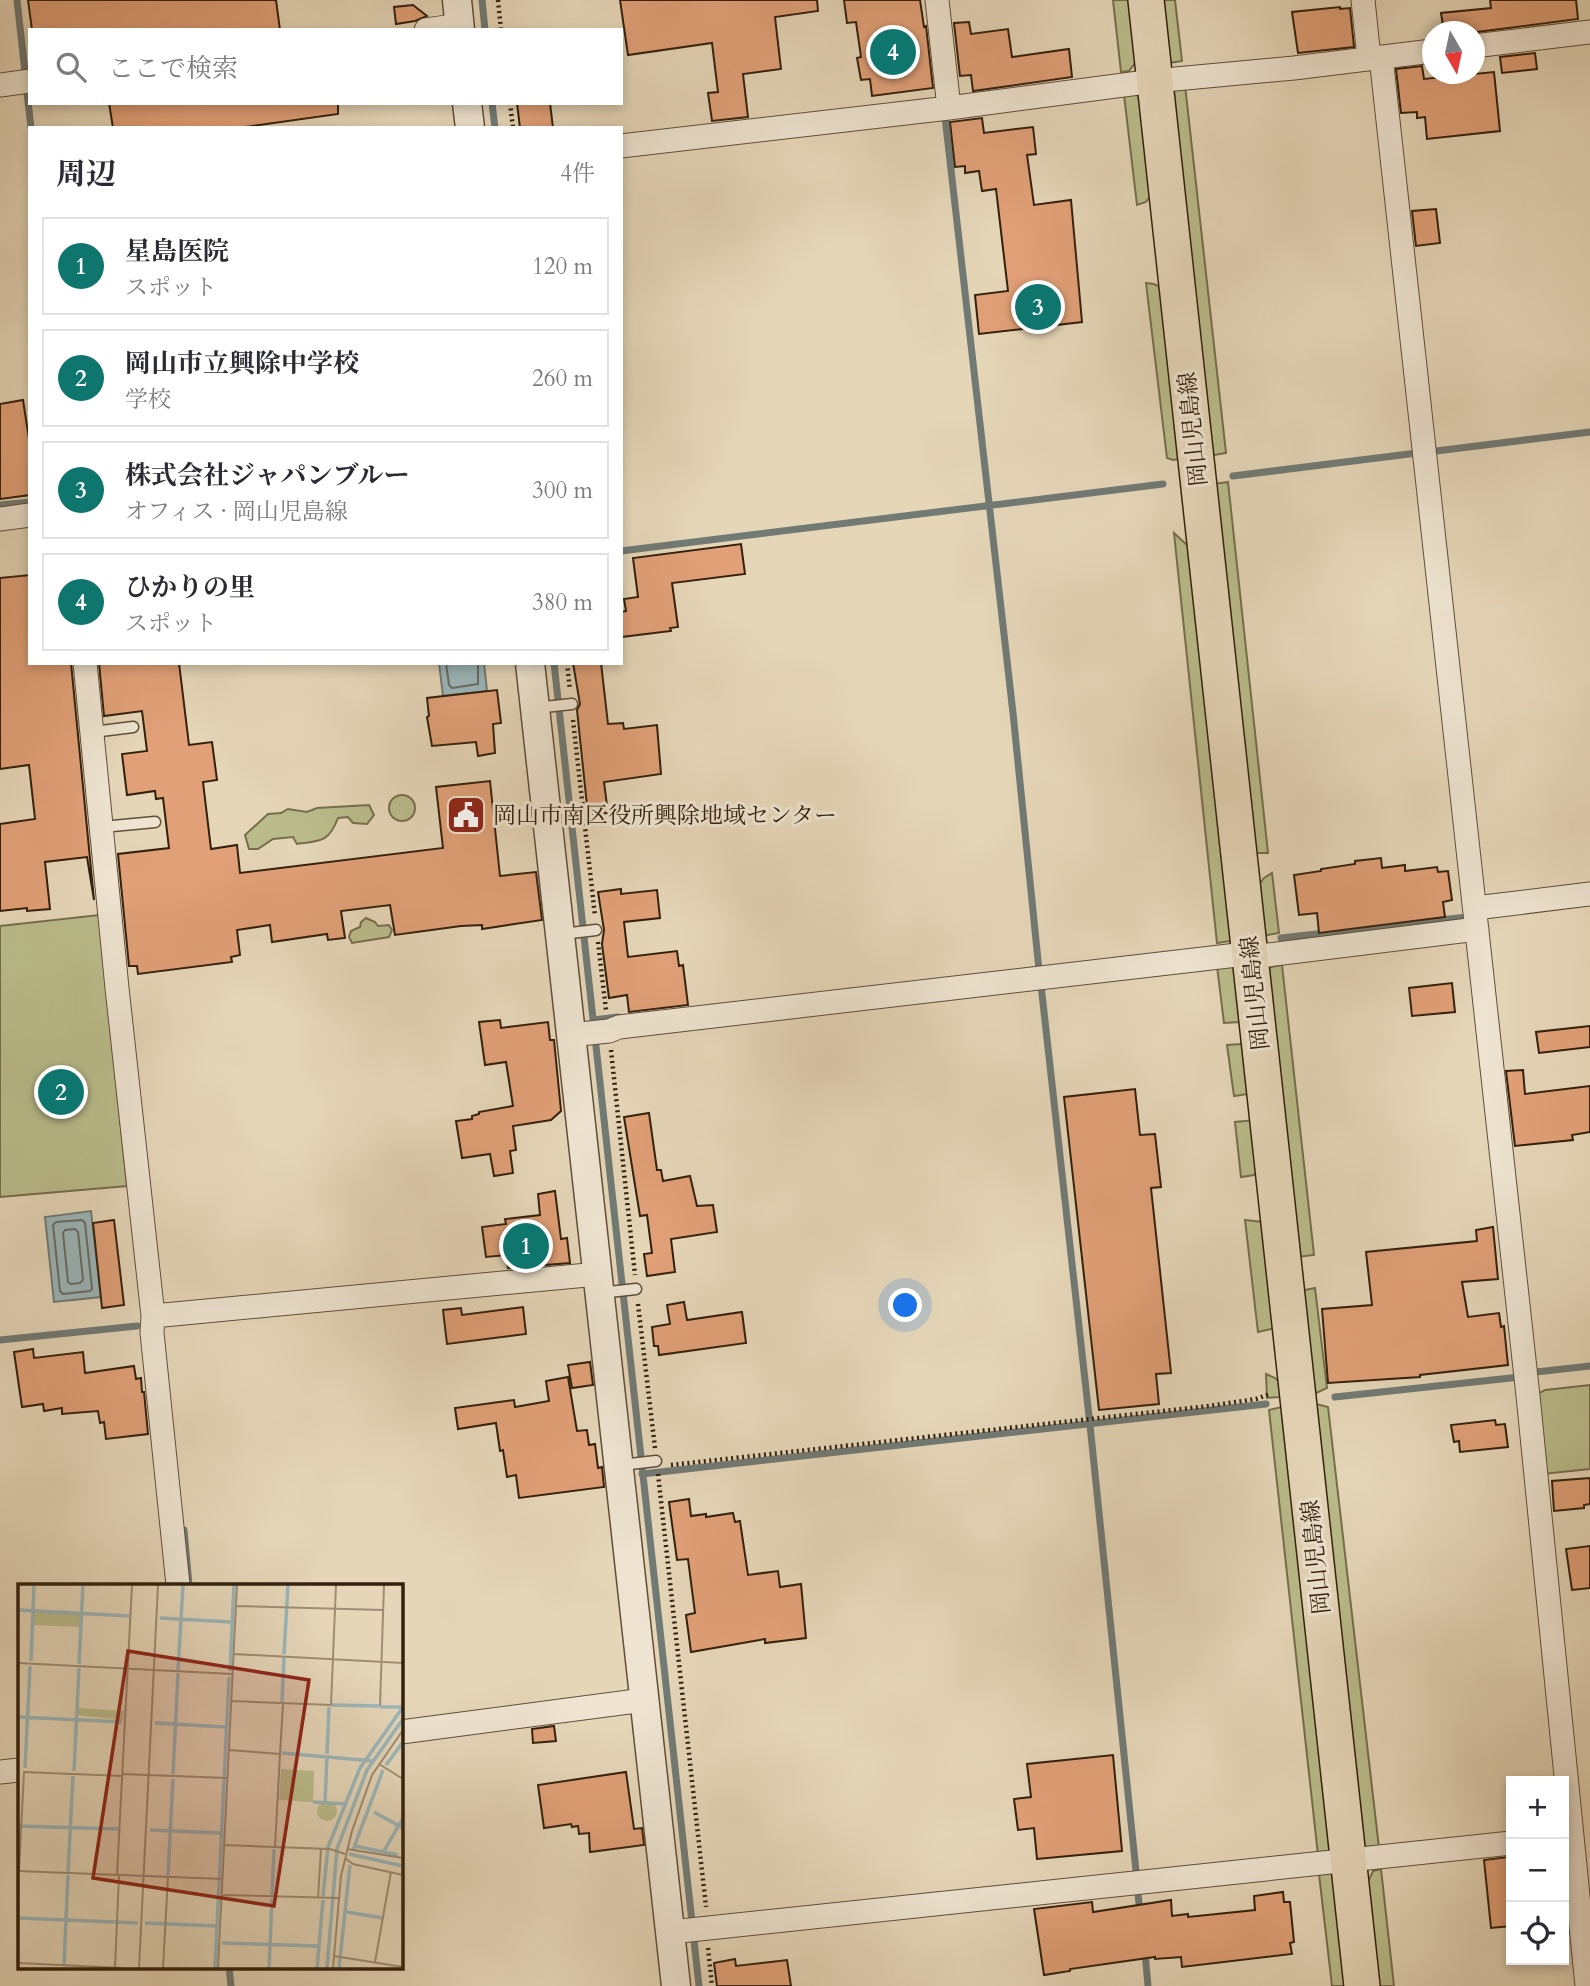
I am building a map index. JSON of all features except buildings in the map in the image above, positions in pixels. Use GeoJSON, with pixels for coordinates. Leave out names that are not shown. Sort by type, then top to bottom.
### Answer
{"type":"FeatureCollection","features":[{"type":"Feature","properties":{"kind":"main road","name":"岡山児島線"},"geometry":{"type":"LineString","coordinates":[[1146,0],[1362,1986]]}},
{"type":"Feature","properties":{"kind":"street"},"geometry":{"type":"LineString","coordinates":[[937,0],[949,108]]}},
{"type":"Feature","properties":{"kind":"street"},"geometry":{"type":"LineString","coordinates":[[1363,0],[1375,58],[1424,453],[1576,1836],[1587,1986]]}},
{"type":"Feature","properties":{"kind":"street"},"geometry":{"type":"LineString","coordinates":[[432,28],[459,18]]}},
{"type":"Feature","properties":{"kind":"street"},"geometry":{"type":"LineString","coordinates":[[1485,45],[1590,32]]}},
{"type":"Feature","properties":{"kind":"street"},"geometry":{"type":"LineString","coordinates":[[623,146],[1154,81],[1422,52]]}},
{"type":"Feature","properties":{"kind":"street"},"geometry":{"type":"LineString","coordinates":[[0,85],[28,81]]}},
{"type":"Feature","properties":{"kind":"street"},"geometry":{"type":"LineString","coordinates":[[467,105],[470,126]]}},
{"type":"Feature","properties":{"kind":"street"},"geometry":{"type":"LineString","coordinates":[[0,519],[28,515]]}},
{"type":"Feature","properties":{"kind":"street"},"geometry":{"type":"LineString","coordinates":[[85,665],[153,1316],[152,1334],[178,1584]]}},
{"type":"Feature","properties":{"kind":"street"},"geometry":{"type":"LineString","coordinates":[[531,665],[543,708],[567,934],[595,1029],[603,1287],[625,1464],[644,1700],[694,1929],[676,1986]]}},
{"type":"Feature","properties":{"kind":"street"},"geometry":{"type":"LineString","coordinates":[[595,1029],[1237,955],[1251,956],[1476,918],[1590,894]]}},
{"type":"Feature","properties":{"kind":"street"},"geometry":{"type":"LineString","coordinates":[[153,1316],[603,1287]]}},
{"type":"Feature","properties":{"kind":"street"},"geometry":{"type":"LineString","coordinates":[[402,1732],[644,1700]]}},
{"type":"Feature","properties":{"kind":"street"},"geometry":{"type":"LineString","coordinates":[[0,1772],[18,1770]]}},
{"type":"Feature","properties":{"kind":"street"},"geometry":{"type":"LineString","coordinates":[[694,1929],[1506,1844]]}},
{"type":"Feature","properties":{"kind":"lane"},"geometry":{"type":"LineString","coordinates":[[543,708],[569,705]]}},
{"type":"Feature","properties":{"kind":"lane"},"geometry":{"type":"LineString","coordinates":[[93,732],[133,727]]}},
{"type":"Feature","properties":{"kind":"lane"},"geometry":{"type":"LineString","coordinates":[[102,827],[155,822]]}},
{"type":"Feature","properties":{"kind":"lane"},"geometry":{"type":"LineString","coordinates":[[567,934],[594,931]]}},
{"type":"Feature","properties":{"kind":"lane"},"geometry":{"type":"LineString","coordinates":[[603,1287],[634,1289]]}},
{"type":"Feature","properties":{"kind":"lane"},"geometry":{"type":"LineString","coordinates":[[625,1464],[654,1461]]}},
{"type":"Feature","properties":{"kind":"path"},"geometry":{"type":"LineString","coordinates":[[498,0],[501,28]]}},
{"type":"Feature","properties":{"kind":"path"},"geometry":{"type":"LineString","coordinates":[[510,105],[513,126]]}},
{"type":"Feature","properties":{"kind":"path"},"geometry":{"type":"LineString","coordinates":[[567,665],[569,705],[594,931],[595,1029],[628,1224],[654,1461],[673,1465],[1089,1419],[1256,1399],[1297,1385]]}},
{"type":"Feature","properties":{"kind":"path"},"geometry":{"type":"LineString","coordinates":[[659,1478],[694,1929],[712,1986]]}},
{"type":"Feature","properties":{"kind":"green space"},"geometry":{"type":"Polygon","coordinates":[[[1113,0],[1132,0],[1139,58],[1129,71],[1121,72],[1113,0]]]}},
{"type":"Feature","properties":{"kind":"green space"},"geometry":{"type":"Polygon","coordinates":[[[1159,0],[1175,0],[1182,61],[1169,63],[1159,0]]]}},
{"type":"Feature","properties":{"kind":"green space"},"geometry":{"type":"Polygon","coordinates":[[[1185,85],[1226,453],[1208,456],[1169,93],[1185,85]]]}},
{"type":"Feature","properties":{"kind":"green space"},"geometry":{"type":"Polygon","coordinates":[[[1135,94],[1142,99],[1151,195],[1146,202],[1137,205],[1124,95],[1135,94]]]}},
{"type":"Feature","properties":{"kind":"green space"},"geometry":{"type":"Polygon","coordinates":[[[1146,283],[1162,288],[1180,459],[1167,458],[1146,283]]]}},
{"type":"Feature","properties":{"kind":"green space"},"geometry":{"type":"Polygon","coordinates":[[[1228,482],[1268,853],[1253,853],[1214,484],[1228,482]]]}},
{"type":"Feature","properties":{"kind":"green space"},"geometry":{"type":"Polygon","coordinates":[[[1174,533],[1187,545],[1191,556],[1237,940],[1217,943],[1174,533]]]}},
{"type":"Feature","properties":{"kind":"green space"},"geometry":{"type":"Polygon","coordinates":[[[402,795],[411,799],[415,808],[411,817],[402,821],[393,817],[389,808],[393,799],[402,795]]]}},
{"type":"Feature","properties":{"kind":"green space"},"geometry":{"type":"Polygon","coordinates":[[[369,805],[374,815],[367,824],[353,823],[348,817],[338,818],[331,832],[318,841],[297,844],[293,837],[273,839],[258,849],[249,849],[245,835],[268,814],[281,813],[288,809],[307,812],[317,808],[369,805]]]}},
{"type":"Feature","properties":{"kind":"green space"},"geometry":{"type":"Polygon","coordinates":[[[1272,873],[1279,933],[1261,936],[1256,889],[1264,878],[1272,873]]]}},
{"type":"Feature","properties":{"kind":"green space"},"geometry":{"type":"Polygon","coordinates":[[[99,915],[127,1186],[0,1197],[0,926],[99,915]]]}},
{"type":"Feature","properties":{"kind":"green space"},"geometry":{"type":"Polygon","coordinates":[[[366,918],[378,926],[389,925],[392,930],[389,937],[352,943],[349,937],[351,931],[360,927],[366,918]]]}},
{"type":"Feature","properties":{"kind":"green space"},"geometry":{"type":"Polygon","coordinates":[[[1234,965],[1240,1022],[1224,1023],[1217,966],[1234,965]]]}},
{"type":"Feature","properties":{"kind":"green space"},"geometry":{"type":"Polygon","coordinates":[[[1282,965],[1314,1255],[1298,1257],[1266,968],[1282,965]]]}},
{"type":"Feature","properties":{"kind":"green space"},"geometry":{"type":"Polygon","coordinates":[[[1241,1044],[1247,1047],[1248,1094],[1234,1096],[1227,1045],[1241,1044]]]}},
{"type":"Feature","properties":{"kind":"green space"},"geometry":{"type":"Polygon","coordinates":[[[1256,1120],[1258,1170],[1254,1175],[1241,1177],[1235,1122],[1256,1120]]]}},
{"type":"Feature","properties":{"kind":"green space"},"geometry":{"type":"Polygon","coordinates":[[[1245,1220],[1263,1222],[1275,1328],[1258,1332],[1245,1220]]]}},
{"type":"Feature","properties":{"kind":"green space"},"geometry":{"type":"Polygon","coordinates":[[[1315,1288],[1327,1388],[1314,1394],[1316,1404],[1328,1407],[1379,1848],[1369,1850],[1361,1845],[1300,1291],[1315,1288]]]}},
{"type":"Feature","properties":{"kind":"green space"},"geometry":{"type":"Polygon","coordinates":[[[1266,1374],[1283,1385],[1336,1849],[1318,1855],[1269,1410],[1282,1407],[1280,1397],[1267,1398],[1266,1374]]]}},
{"type":"Feature","properties":{"kind":"green space"},"geometry":{"type":"Polygon","coordinates":[[[1590,1385],[1590,1469],[1543,1474],[1536,1395],[1545,1390],[1590,1385]]]}},
{"type":"Feature","properties":{"kind":"green space"},"geometry":{"type":"Polygon","coordinates":[[[1381,1869],[1394,1986],[1377,1986],[1366,1886],[1373,1871],[1381,1869]]]}},
{"type":"Feature","properties":{"kind":"green space"},"geometry":{"type":"Polygon","coordinates":[[[1329,1872],[1336,1876],[1351,1986],[1332,1986],[1319,1874],[1329,1872]]]}},
{"type":"Feature","properties":{"kind":"water"},"geometry":{"type":"Polygon","coordinates":[[[439,665],[484,665],[487,691],[443,696],[439,665]]]}},
{"type":"Feature","properties":{"kind":"water"},"geometry":{"type":"Polygon","coordinates":[[[91,1211],[101,1297],[54,1302],[45,1217],[91,1211]]]}},
{"type":"Feature","properties":{"kind":"waterway"},"geometry":{"type":"LineString","coordinates":[[17,0],[25,72]]}},
{"type":"Feature","properties":{"kind":"waterway"},"geometry":{"type":"LineString","coordinates":[[482,0],[485,28]]}},
{"type":"Feature","properties":{"kind":"waterway"},"geometry":{"type":"LineString","coordinates":[[27,92],[28,101]]}},
{"type":"Feature","properties":{"kind":"waterway"},"geometry":{"type":"LineString","coordinates":[[28,105],[31,126]]}},
{"type":"Feature","properties":{"kind":"waterway"},"geometry":{"type":"LineString","coordinates":[[492,105],[495,126]]}},
{"type":"Feature","properties":{"kind":"waterway"},"geometry":{"type":"LineString","coordinates":[[945,117],[1013,713],[1039,970],[1033,970]]}},
{"type":"Feature","properties":{"kind":"waterway"},"geometry":{"type":"LineString","coordinates":[[1428,452],[1590,432]]}},
{"type":"Feature","properties":{"kind":"waterway"},"geometry":{"type":"LineString","coordinates":[[1233,476],[1417,453],[1418,456]]}},
{"type":"Feature","properties":{"kind":"waterway"},"geometry":{"type":"LineString","coordinates":[[623,551],[1163,484]]}},
{"type":"Feature","properties":{"kind":"waterway"},"geometry":{"type":"LineString","coordinates":[[0,505],[28,502]]}},
{"type":"Feature","properties":{"kind":"waterway"},"geometry":{"type":"LineString","coordinates":[[554,665],[699,1986]]}},
{"type":"Feature","properties":{"kind":"waterway"},"geometry":{"type":"LineString","coordinates":[[1281,938],[1467,917],[1467,913]]}},
{"type":"Feature","properties":{"kind":"waterway"},"geometry":{"type":"LineString","coordinates":[[1041,985],[1136,1871]]}},
{"type":"Feature","properties":{"kind":"waterway"},"geometry":{"type":"LineString","coordinates":[[593,1020],[618,1017]]}},
{"type":"Feature","properties":{"kind":"waterway"},"geometry":{"type":"LineString","coordinates":[[0,1340],[137,1326]]}},
{"type":"Feature","properties":{"kind":"waterway"},"geometry":{"type":"LineString","coordinates":[[1536,1372],[1590,1366]]}},
{"type":"Feature","properties":{"kind":"waterway"},"geometry":{"type":"LineString","coordinates":[[1335,1397],[1520,1377]]}},
{"type":"Feature","properties":{"kind":"waterway"},"geometry":{"type":"LineString","coordinates":[[642,1474],[1266,1404]]}},
{"type":"Feature","properties":{"kind":"waterway"},"geometry":{"type":"LineString","coordinates":[[184,1530],[189,1584]]}},
{"type":"Feature","properties":{"kind":"waterway"},"geometry":{"type":"LineString","coordinates":[[1138,1894],[1140,1912]]}},
{"type":"Feature","properties":{"kind":"waterway"},"geometry":{"type":"LineString","coordinates":[[1145,1952],[1148,1986]]}},
{"type":"Feature","properties":{"kind":"waterway"},"geometry":{"type":"LineString","coordinates":[[229,1968],[231,1986]]}},
{"type":"Feature","properties":{"kind":"place","name":"ひかりの里"},"geometry":{"type":"Point","coordinates":[893,52]}},
{"type":"Feature","properties":{"kind":"place","name":"株式会社ジャパンブルー"},"geometry":{"type":"Point","coordinates":[1038,307]}},
{"type":"Feature","properties":{"kind":"place","name":"岡山市南区役所興除地域センター"},"geometry":{"type":"Point","coordinates":[466,815]}},
{"type":"Feature","properties":{"kind":"place","name":"岡山市立興除中学校"},"geometry":{"type":"Point","coordinates":[61,1092]}},
{"type":"Feature","properties":{"kind":"place","name":"星島医院"},"geometry":{"type":"Point","coordinates":[526,1246]}}]}
